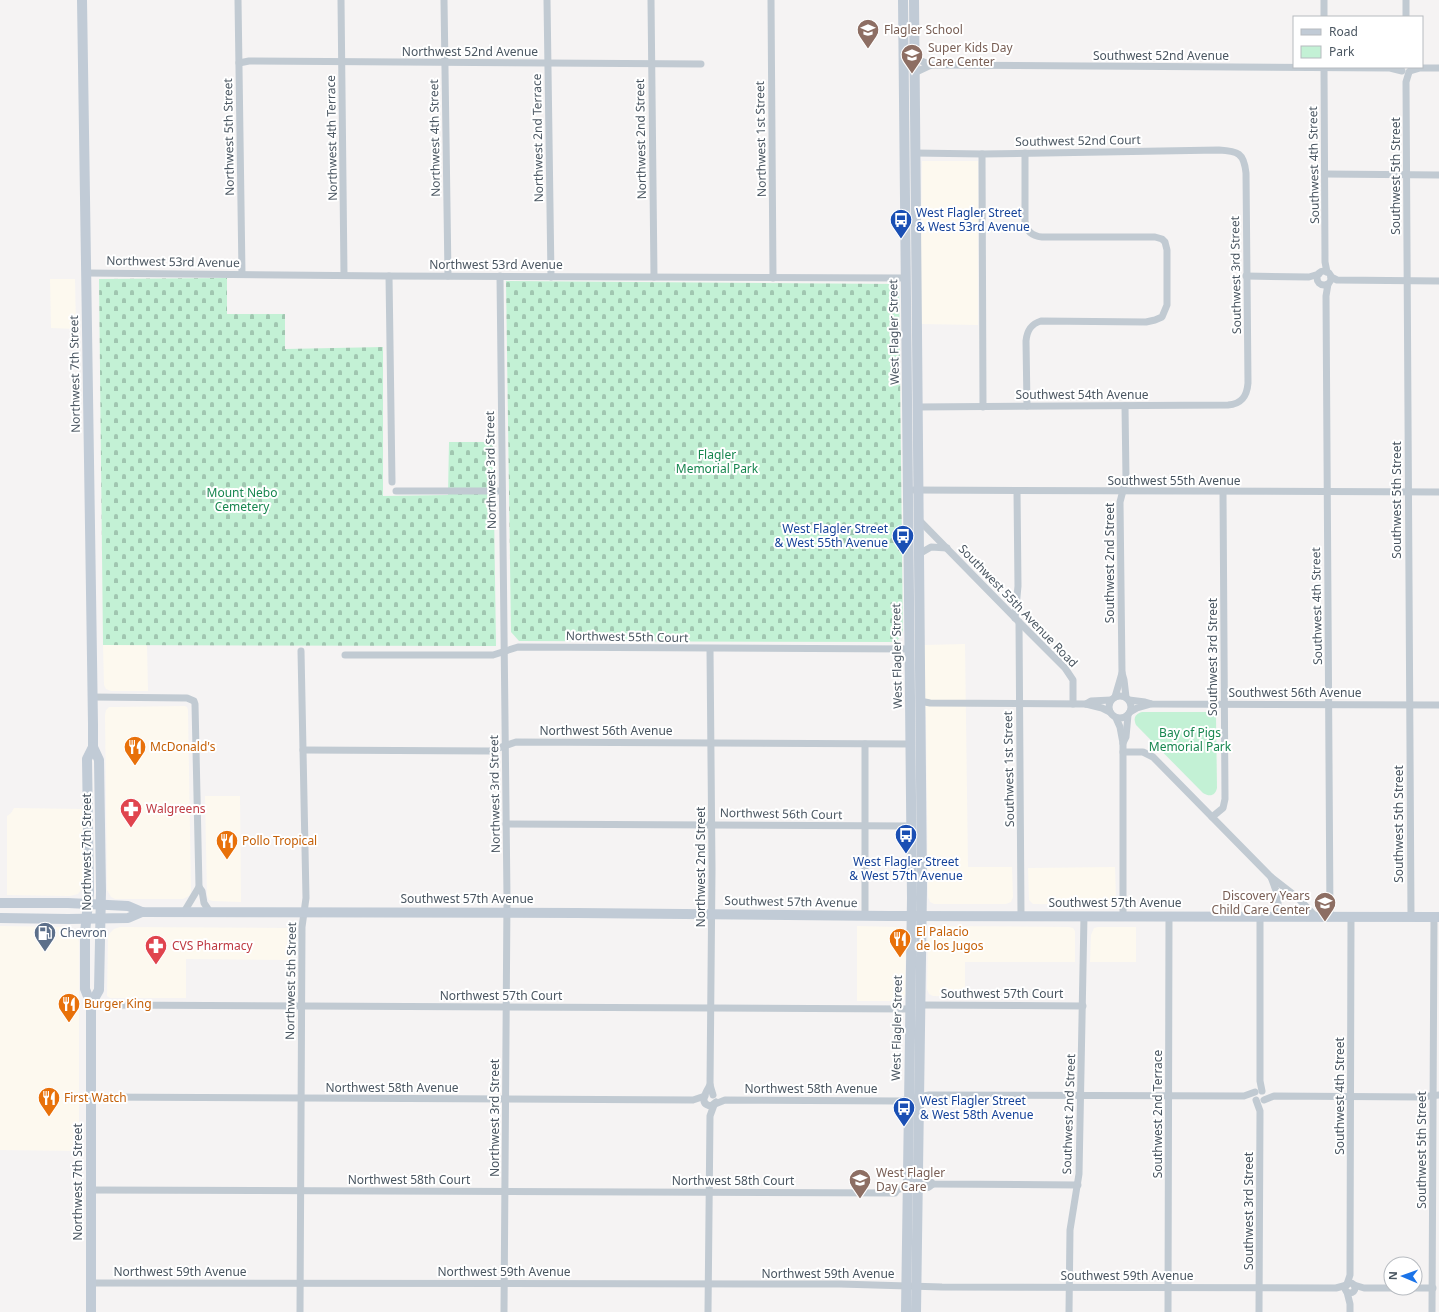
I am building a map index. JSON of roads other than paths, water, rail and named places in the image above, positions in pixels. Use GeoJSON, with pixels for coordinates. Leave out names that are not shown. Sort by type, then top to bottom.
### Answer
{"type":"FeatureCollection","features":[{"type":"Feature","properties":{"kind":"main road","name":"Northwest 7th Street"},"geometry":{"type":"LineString","coordinates":[[82,0],[93,747],[99,760],[101,905],[99,990],[91,1004]]}},
{"type":"Feature","properties":{"kind":"main road"},"geometry":{"type":"LineString","coordinates":[[904,0],[906,259],[911,277]]}},
{"type":"Feature","properties":{"kind":"main road","name":"West Flagler Street"},"geometry":{"type":"LineString","coordinates":[[906,1312],[911,1286],[918,1190],[911,1009],[917,915],[921,762],[918,518],[913,490],[911,277],[915,153],[912,3]]}},
{"type":"Feature","properties":{"kind":"main road"},"geometry":{"type":"LineString","coordinates":[[905,125],[909,142],[915,153]]}},
{"type":"Feature","properties":{"kind":"main road","name":"West Flagler Street"},"geometry":{"type":"LineString","coordinates":[[911,277],[916,301],[912,364],[917,407],[913,490],[908,504],[911,826],[921,1005],[908,1200],[911,1286],[916,1312]]}},
{"type":"Feature","properties":{"kind":"main road"},"geometry":{"type":"LineString","coordinates":[[908,504],[918,518]]}},
{"type":"Feature","properties":{"kind":"main road"},"geometry":{"type":"LineString","coordinates":[[910,684],[920,701]]}},
{"type":"Feature","properties":{"kind":"main road"},"geometry":{"type":"LineString","coordinates":[[911,744],[921,762]]}},
{"type":"Feature","properties":{"kind":"main road","name":"Northwest 7th Street"},"geometry":{"type":"LineString","coordinates":[[91,1312],[91,1004],[85,989],[89,883],[87,759],[93,747]]}},
{"type":"Feature","properties":{"kind":"main road"},"geometry":{"type":"LineString","coordinates":[[0,903],[128,906],[142,912]]}},
{"type":"Feature","properties":{"kind":"main road"},"geometry":{"type":"LineString","coordinates":[[0,918],[128,918],[142,912]]}},
{"type":"Feature","properties":{"kind":"main road","name":"Southwest 57th Avenue"},"geometry":{"type":"LineString","coordinates":[[142,912],[507,912],[865,916],[1436,917]]}},
{"type":"Feature","properties":{"kind":"street","name":"Northwest 5th Street"},"geometry":{"type":"LineString","coordinates":[[238,0],[242,274]]}},
{"type":"Feature","properties":{"kind":"street","name":"Northwest 4th Terrace"},"geometry":{"type":"LineString","coordinates":[[341,0],[344,275]]}},
{"type":"Feature","properties":{"kind":"street","name":"Northwest 4th Street"},"geometry":{"type":"LineString","coordinates":[[444,0],[448,276]]}},
{"type":"Feature","properties":{"kind":"street","name":"Northwest 2nd Terrace"},"geometry":{"type":"LineString","coordinates":[[547,0],[551,276]]}},
{"type":"Feature","properties":{"kind":"street","name":"Northwest 2nd Street"},"geometry":{"type":"LineString","coordinates":[[651,0],[654,277]]}},
{"type":"Feature","properties":{"kind":"street","name":"Northwest 1st Street"},"geometry":{"type":"LineString","coordinates":[[771,0],[773,278]]}},
{"type":"Feature","properties":{"kind":"street"},"geometry":{"type":"LineString","coordinates":[[1324,0],[1324,16]]}},
{"type":"Feature","properties":{"kind":"street"},"geometry":{"type":"LineString","coordinates":[[1406,0],[1406,16]]}},
{"type":"Feature","properties":{"kind":"street","name":"Southwest 52nd Avenue"},"geometry":{"type":"LineString","coordinates":[[914,58],[931,65],[1293,67]]}},
{"type":"Feature","properties":{"kind":"street","name":"Northwest 52nd Avenue"},"geometry":{"type":"LineString","coordinates":[[239,63],[342,62],[701,64]]}},
{"type":"Feature","properties":{"kind":"street","name":"Southwest 52nd Avenue"},"geometry":{"type":"LineString","coordinates":[[914,73],[931,65]]}},
{"type":"Feature","properties":{"kind":"street","name":"Southwest 4th Street"},"geometry":{"type":"LineString","coordinates":[[1324,68],[1330,916]]}},
{"type":"Feature","properties":{"kind":"street","name":"Southwest 52nd Avenue"},"geometry":{"type":"LineString","coordinates":[[1396,68],[1406,70]]}},
{"type":"Feature","properties":{"kind":"street"},"geometry":{"type":"LineString","coordinates":[[1406,70],[1439,68]]}},
{"type":"Feature","properties":{"kind":"street","name":"Southwest 5th Street"},"geometry":{"type":"LineString","coordinates":[[1406,70],[1411,917]]}},
{"type":"Feature","properties":{"kind":"street","name":"Southwest 52nd Court"},"geometry":{"type":"LineString","coordinates":[[915,153],[982,154],[1219,150],[1234,151],[1240,154]]}},
{"type":"Feature","properties":{"kind":"street"},"geometry":{"type":"LineString","coordinates":[[1025,153],[1025,221],[1026,227],[1030,233],[1035,236],[1042,237],[1148,236],[1162,239],[1166,245],[1168,255],[1167,305],[1164,315],[1159,319],[1151,321],[1041,322],[1030,327],[1026,341],[1027,406]]}},
{"type":"Feature","properties":{"kind":"street"},"geometry":{"type":"LineString","coordinates":[[982,154],[983,407]]}},
{"type":"Feature","properties":{"kind":"street","name":"Southwest 3rd Street"},"geometry":{"type":"LineString","coordinates":[[1240,154],[1244,161],[1246,173],[1248,383],[1245,397]]}},
{"type":"Feature","properties":{"kind":"street"},"geometry":{"type":"LineString","coordinates":[[1325,174],[1439,175]]}},
{"type":"Feature","properties":{"kind":"street","name":"Northwest 53rd Avenue"},"geometry":{"type":"LineString","coordinates":[[87,273],[773,278],[911,277]]}},
{"type":"Feature","properties":{"kind":"street"},"geometry":{"type":"LineString","coordinates":[[389,276],[392,482]]}},
{"type":"Feature","properties":{"kind":"street","name":"Northwest 3rd Street"},"geometry":{"type":"LineString","coordinates":[[500,276],[507,912],[504,1312]]}},
{"type":"Feature","properties":{"kind":"street"},"geometry":{"type":"LineString","coordinates":[[1246,276],[1439,281]]}},
{"type":"Feature","properties":{"kind":"street","name":"Southwest 54th Avenue"},"geometry":{"type":"LineString","coordinates":[[917,407],[1232,405],[1241,401],[1245,397]]}},
{"type":"Feature","properties":{"kind":"street","name":"Southwest 2nd Street"},"geometry":{"type":"LineString","coordinates":[[1125,406],[1126,479],[1120,502],[1122,673],[1128,699]]}},
{"type":"Feature","properties":{"kind":"street","name":"Southwest 55th Avenue"},"geometry":{"type":"LineString","coordinates":[[913,490],[1123,492],[1439,492]]}},
{"type":"Feature","properties":{"kind":"street"},"geometry":{"type":"LineString","coordinates":[[396,491],[502,491]]}},
{"type":"Feature","properties":{"kind":"street","name":"Southwest 1st Street"},"geometry":{"type":"LineString","coordinates":[[1017,491],[1017,620],[1021,916]]}},
{"type":"Feature","properties":{"kind":"street","name":"Southwest 3rd Street"},"geometry":{"type":"LineString","coordinates":[[1212,817],[1222,809],[1225,801],[1223,492]]}},
{"type":"Feature","properties":{"kind":"street","name":"Southwest 55th Avenue Road"},"geometry":{"type":"LineString","coordinates":[[918,518],[1069,672],[1073,680],[1073,704]]}},
{"type":"Feature","properties":{"kind":"street","name":"Southwest 55th Avenue Road"},"geometry":{"type":"LineString","coordinates":[[919,554],[931,547],[947,548]]}},
{"type":"Feature","properties":{"kind":"street","name":"Northwest 55th Court"},"geometry":{"type":"LineString","coordinates":[[345,655],[493,655],[518,647],[910,649]]}},
{"type":"Feature","properties":{"kind":"street","name":"Northwest 2nd Street"},"geometry":{"type":"LineString","coordinates":[[710,649],[712,824],[710,1095]]}},
{"type":"Feature","properties":{"kind":"street","name":"Northwest 5th Street"},"geometry":{"type":"LineString","coordinates":[[300,1312],[302,927],[306,898],[301,651]]}},
{"type":"Feature","properties":{"kind":"street","name":"Southwest 2nd Street"},"geometry":{"type":"LineString","coordinates":[[1113,698],[1122,673]]}},
{"type":"Feature","properties":{"kind":"street"},"geometry":{"type":"LineString","coordinates":[[1086,704],[1091,701],[1113,698],[1119,695],[1128,699],[1131,706],[1126,737],[1123,743]]}},
{"type":"Feature","properties":{"kind":"street"},"geometry":{"type":"LineString","coordinates":[[92,697],[187,698],[194,701],[196,707],[199,887],[202,891],[204,903],[210,912]]}},
{"type":"Feature","properties":{"kind":"street"},"geometry":{"type":"LineString","coordinates":[[1110,712],[1109,704],[1113,698]]}},
{"type":"Feature","properties":{"kind":"street","name":"Southwest 56th Avenue"},"geometry":{"type":"LineString","coordinates":[[1128,699],[1152,704],[1439,705]]}},
{"type":"Feature","properties":{"kind":"street"},"geometry":{"type":"LineString","coordinates":[[920,701],[930,703],[1086,704],[1102,708],[1110,712],[1116,718],[1120,727],[1123,743],[1123,916]]}},
{"type":"Feature","properties":{"kind":"street","name":"Southwest 56th Avenue"},"geometry":{"type":"LineString","coordinates":[[1129,713],[1137,708],[1152,704]]}},
{"type":"Feature","properties":{"kind":"street"},"geometry":{"type":"LineString","coordinates":[[1116,718],[1124,718],[1129,713]]}},
{"type":"Feature","properties":{"kind":"street","name":"Northwest 56th Avenue"},"geometry":{"type":"LineString","coordinates":[[303,750],[490,751],[516,742],[911,744]]}},
{"type":"Feature","properties":{"kind":"street"},"geometry":{"type":"LineString","coordinates":[[865,744],[865,916]]}},
{"type":"Feature","properties":{"kind":"street"},"geometry":{"type":"LineString","coordinates":[[1123,752],[1143,752],[1151,755],[1270,877],[1298,898],[1315,916]]}},
{"type":"Feature","properties":{"kind":"street","name":"Northwest 56th Court"},"geometry":{"type":"LineString","coordinates":[[506,824],[911,826]]}},
{"type":"Feature","properties":{"kind":"street"},"geometry":{"type":"LineString","coordinates":[[1270,877],[1278,896],[1278,917]]}},
{"type":"Feature","properties":{"kind":"street"},"geometry":{"type":"LineString","coordinates":[[184,912],[199,887]]}},
{"type":"Feature","properties":{"kind":"street","name":"Southwest 2nd Street"},"geometry":{"type":"LineString","coordinates":[[1069,1312],[1070,1230],[1078,1185],[1084,916]]}},
{"type":"Feature","properties":{"kind":"street","name":"Southwest 2nd Terrace"},"geometry":{"type":"LineString","coordinates":[[1168,1312],[1169,916]]}},
{"type":"Feature","properties":{"kind":"street","name":"Southwest 4th Street"},"geometry":{"type":"LineString","coordinates":[[1350,1312],[1352,916]]}},
{"type":"Feature","properties":{"kind":"street","name":"Southwest 3rd Street"},"geometry":{"type":"LineString","coordinates":[[1259,1312],[1260,917]]}},
{"type":"Feature","properties":{"kind":"street","name":"Southwest 5th Street"},"geometry":{"type":"LineString","coordinates":[[1432,1312],[1436,1268],[1436,917]]}},
{"type":"Feature","properties":{"kind":"street","name":"Northwest 57th Court"},"geometry":{"type":"LineString","coordinates":[[91,1004],[911,1009]]}},
{"type":"Feature","properties":{"kind":"street","name":"Southwest 57th Court"},"geometry":{"type":"LineString","coordinates":[[921,1005],[1083,1006]]}},
{"type":"Feature","properties":{"kind":"street","name":"Northwest 58th Avenue"},"geometry":{"type":"LineString","coordinates":[[693,1100],[710,1095],[725,1100],[900,1101],[929,1095],[1260,1096],[1269,1093],[1274,1096],[1351,1096]]}},
{"type":"Feature","properties":{"kind":"street","name":"Northwest 2nd Street"},"geometry":{"type":"LineString","coordinates":[[710,1095],[703,1100],[710,1105]]}},
{"type":"Feature","properties":{"kind":"street","name":"Northwest 2nd Street"},"geometry":{"type":"LineString","coordinates":[[710,1095],[716,1100],[710,1105]]}},
{"type":"Feature","properties":{"kind":"street"},"geometry":{"type":"LineString","coordinates":[[1351,1096],[1436,1095]]}},
{"type":"Feature","properties":{"kind":"street","name":"Northwest 58th Avenue"},"geometry":{"type":"LineString","coordinates":[[91,1097],[693,1100],[710,1105],[725,1100]]}},
{"type":"Feature","properties":{"kind":"street","name":"Northwest 2nd Street"},"geometry":{"type":"LineString","coordinates":[[708,1312],[710,1105]]}},
{"type":"Feature","properties":{"kind":"street"},"geometry":{"type":"LineString","coordinates":[[918,1178],[930,1181],[933,1184]]}},
{"type":"Feature","properties":{"kind":"street"},"geometry":{"type":"LineString","coordinates":[[918,1190],[929,1187],[933,1184],[1078,1185]]}},
{"type":"Feature","properties":{"kind":"street","name":"Northwest 58th Court"},"geometry":{"type":"LineString","coordinates":[[90,1190],[895,1193],[897,1190],[908,1186]]}},
{"type":"Feature","properties":{"kind":"street","name":"Northwest 58th Court"},"geometry":{"type":"LineString","coordinates":[[895,1193],[896,1196],[908,1200]]}},
{"type":"Feature","properties":{"kind":"street","name":"Northwest 59th Avenue"},"geometry":{"type":"LineString","coordinates":[[91,1282],[840,1284],[911,1286]]}},
{"type":"Feature","properties":{"kind":"street","name":"Southwest 59th Avenue"},"geometry":{"type":"LineString","coordinates":[[911,1286],[1338,1288],[1339,1290],[1350,1288],[1433,1288]]}},
{"type":"Feature","properties":{"kind":"place","name":"Flagler School"},"geometry":{"type":"Point","coordinates":[868,50]}},
{"type":"Feature","properties":{"kind":"place","name":"Super Kids Day Care Center"},"geometry":{"type":"Point","coordinates":[912,74]}},
{"type":"Feature","properties":{"kind":"place","name":"West Flagler Street & West 53rd Avenue"},"geometry":{"type":"Point","coordinates":[901,240]}},
{"type":"Feature","properties":{"kind":"place","name":"West Flagler Street & West 55th Avenue"},"geometry":{"type":"Point","coordinates":[903,556]}},
{"type":"Feature","properties":{"kind":"place","name":"McDonald's"},"geometry":{"type":"Point","coordinates":[135,766]}},
{"type":"Feature","properties":{"kind":"place","name":"Walgreens"},"geometry":{"type":"Point","coordinates":[131,828]}},
{"type":"Feature","properties":{"kind":"place","name":"West Flagler Street & West 57th Avenue"},"geometry":{"type":"Point","coordinates":[906,854]}},
{"type":"Feature","properties":{"kind":"place","name":"Pollo Tropical"},"geometry":{"type":"Point","coordinates":[227,860]}},
{"type":"Feature","properties":{"kind":"place","name":"Discovery Years Child Care Center"},"geometry":{"type":"Point","coordinates":[1325,922]}},
{"type":"Feature","properties":{"kind":"place","name":"Chevron"},"geometry":{"type":"Point","coordinates":[45,952]}},
{"type":"Feature","properties":{"kind":"place","name":"El Palacio de los Jugos"},"geometry":{"type":"Point","coordinates":[900,958]}},
{"type":"Feature","properties":{"kind":"place","name":"CVS Pharmacy"},"geometry":{"type":"Point","coordinates":[156,966]}},
{"type":"Feature","properties":{"kind":"place","name":"Burger King"},"geometry":{"type":"Point","coordinates":[69,1024]}},
{"type":"Feature","properties":{"kind":"place","name":"First Watch"},"geometry":{"type":"Point","coordinates":[49,1118]}},
{"type":"Feature","properties":{"kind":"place","name":"West Flagler Street & West 58th Avenue"},"geometry":{"type":"Point","coordinates":[904,1128]}},
{"type":"Feature","properties":{"kind":"place","name":"West Flagler Day Care"},"geometry":{"type":"Point","coordinates":[860,1200]}},
{"type":"Feature","properties":{"kind":"park label","name":"Flagler Memorial Park"},"geometry":{"type":"Point","coordinates":[717,462]}},
{"type":"Feature","properties":{"kind":"park label","name":"Mount Nebo Cemetery"},"geometry":{"type":"Point","coordinates":[242,500]}},
{"type":"Feature","properties":{"kind":"park label","name":"Bay of Pigs Memorial Park"},"geometry":{"type":"Point","coordinates":[1190,740]}}]}
